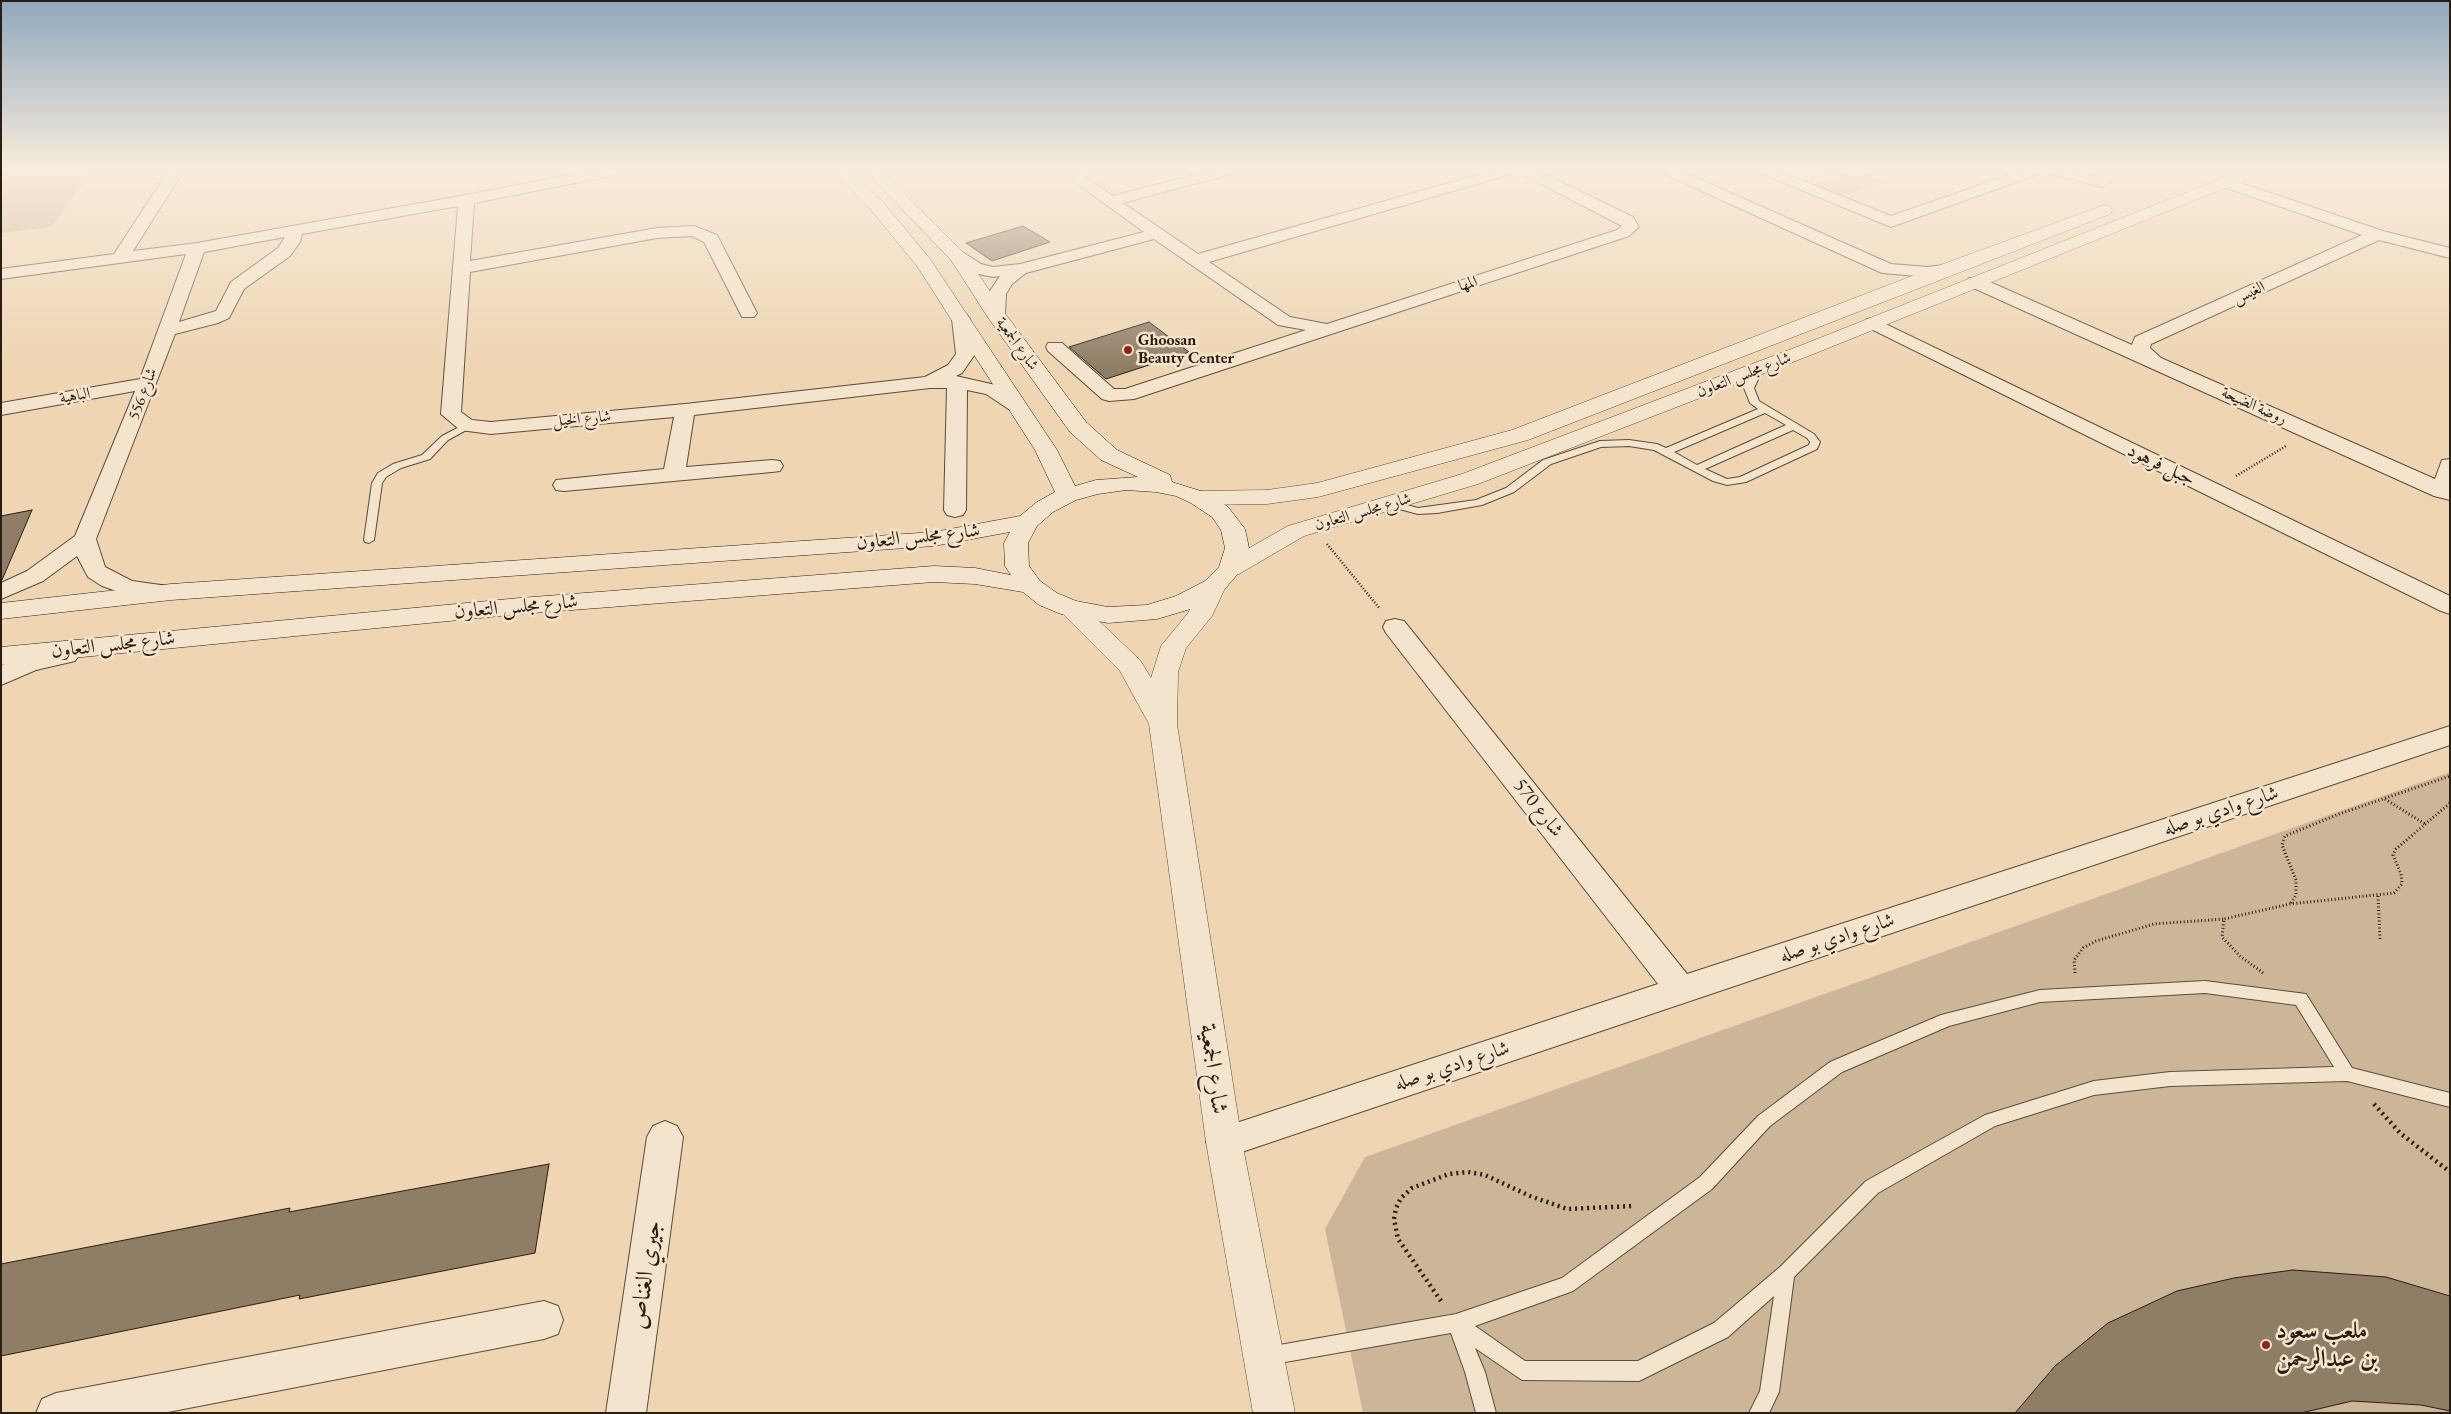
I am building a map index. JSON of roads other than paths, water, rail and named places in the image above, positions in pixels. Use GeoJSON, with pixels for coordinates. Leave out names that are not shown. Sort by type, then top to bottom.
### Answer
{"type":"FeatureCollection","features":[{"type":"Feature","properties":{"kind":"street"},"geometry":{"type":"LineString","coordinates":[[119,260],[134,236]]}},
{"type":"Feature","properties":{"kind":"street"},"geometry":{"type":"LineString","coordinates":[[1,274],[119,260],[266,236]]}},
{"type":"Feature","properties":{"kind":"street"},"geometry":{"type":"LineString","coordinates":[[168,330],[212,319],[223,314],[237,286],[284,252],[292,242],[293,236]]}},
{"type":"Feature","properties":{"kind":"street"},"geometry":{"type":"LineString","coordinates":[[464,236],[451,414],[467,426]]}},
{"type":"Feature","properties":{"kind":"street"},"geometry":{"type":"LineString","coordinates":[[462,268],[640,236]]}},
{"type":"Feature","properties":{"kind":"street"},"geometry":{"type":"LineString","coordinates":[[705,236],[711,239],[748,313]]}},
{"type":"Feature","properties":{"kind":"street","name":"شارع الجمعية"},"geometry":{"type":"LineString","coordinates":[[902,236],[962,319],[1046,450],[1068,495]]}},
{"type":"Feature","properties":{"kind":"street","name":"شارع الجمعية"},"geometry":{"type":"LineString","coordinates":[[937,236],[958,257],[996,315],[1078,427],[1109,455],[1192,494]]}},
{"type":"Feature","properties":{"kind":"street"},"geometry":{"type":"LineString","coordinates":[[958,257],[976,268],[993,272],[1020,269],[1147,236]]}},
{"type":"Feature","properties":{"kind":"street","name":"المها"},"geometry":{"type":"LineString","coordinates":[[1162,236],[1284,321],[1329,329]]}},
{"type":"Feature","properties":{"kind":"street"},"geometry":{"type":"LineString","coordinates":[[1197,260],[1281,236]]}},
{"type":"Feature","properties":{"kind":"street","name":"المها"},"geometry":{"type":"LineString","coordinates":[[1055,347],[1109,395],[1127,395],[1614,236]]}},
{"type":"Feature","properties":{"kind":"street"},"geometry":{"type":"LineString","coordinates":[[1814,236],[1888,269],[1918,272],[1944,270]]}},
{"type":"Feature","properties":{"kind":"street","name":"شارع مجلس التعاون"},"geometry":{"type":"LineString","coordinates":[[1192,494],[1267,497],[1318,490],[1520,435],[1944,270],[2043,236]]}},
{"type":"Feature","properties":{"kind":"street","name":"شارع مجلس التعاون"},"geometry":{"type":"LineString","coordinates":[[1222,577],[1296,531],[1392,504],[1470,479],[1873,324],[2080,236]]}},
{"type":"Feature","properties":{"kind":"street","name":"الغيس"},"geometry":{"type":"LineString","coordinates":[[2152,360],[2140,349],[2142,341],[2375,236]]}},
{"type":"Feature","properties":{"kind":"street"},"geometry":{"type":"LineString","coordinates":[[2381,236],[2450,253]]}},
{"type":"Feature","properties":{"kind":"street","name":"شارع 556"},"geometry":{"type":"LineString","coordinates":[[85,539],[148,383],[197,248]]}},
{"type":"Feature","properties":{"kind":"street"},"geometry":{"type":"LineString","coordinates":[[996,315],[997,294],[1005,281],[1020,269]]}},
{"type":"Feature","properties":{"kind":"street"},"geometry":{"type":"LineString","coordinates":[[1888,269],[1895,276],[1898,283],[1895,289]]}},
{"type":"Feature","properties":{"kind":"street","name":"روضة الضيحة"},"geometry":{"type":"LineString","coordinates":[[1975,282],[2058,317],[2446,493]]}},
{"type":"Feature","properties":{"kind":"street","name":"شارع الخيل"},"geometry":{"type":"LineString","coordinates":[[930,382],[955,369],[966,354],[962,319]]}},
{"type":"Feature","properties":{"kind":"street","name":"جبل فرهود"},"geometry":{"type":"LineString","coordinates":[[1873,324],[2450,606]]}},
{"type":"Feature","properties":{"kind":"street","name":"شارع الخيل"},"geometry":{"type":"LineString","coordinates":[[467,426],[491,428],[685,410],[930,382],[956,382],[993,390],[1017,406]]}},
{"type":"Feature","properties":{"kind":"street"},"geometry":{"type":"LineString","coordinates":[[955,510],[956,382]]}},
{"type":"Feature","properties":{"kind":"street","name":"الباهية"},"geometry":{"type":"LineString","coordinates":[[1,409],[148,383]]}},
{"type":"Feature","properties":{"kind":"street"},"geometry":{"type":"LineString","coordinates":[[674,474],[685,410]]}},
{"type":"Feature","properties":{"kind":"street"},"geometry":{"type":"LineString","coordinates":[[2446,493],[2450,465]]}},
{"type":"Feature","properties":{"kind":"street"},"geometry":{"type":"LineString","coordinates":[[564,485],[772,466]]}},
{"type":"Feature","properties":{"kind":"street"},"geometry":{"type":"LineString","coordinates":[[1126,483],[1156,485],[1192,494],[1220,512],[1233,529],[1236,548],[1222,577],[1185,602],[1148,613],[1108,615],[1070,608],[1048,599],[1031,586],[1017,566],[1016,544],[1027,522],[1045,507],[1068,495],[1096,487],[1126,483]]}},
{"type":"Feature","properties":{"kind":"street","name":"شارع مجلس التعاون"},"geometry":{"type":"LineString","coordinates":[[1,611],[171,592],[934,539],[955,537],[1027,522]]}},
{"type":"Feature","properties":{"kind":"street"},"geometry":{"type":"LineString","coordinates":[[1,592],[35,576],[85,539],[90,562],[96,572],[110,581],[128,588],[171,592]]}},
{"type":"Feature","properties":{"kind":"street","name":"شارع مجلس التعاون"},"geometry":{"type":"LineString","coordinates":[[1,656],[119,643],[520,606],[934,574],[975,576],[1031,586]]}},
{"type":"Feature","properties":{"kind":"street","name":"شارع الجمعية"},"geometry":{"type":"LineString","coordinates":[[1222,577],[1199,616],[1174,646],[1165,672],[1163,724],[1224,1142],[1262,1357],[1274,1413]]}},
{"type":"Feature","properties":{"kind":"street","name":"شارع الجمعية"},"geometry":{"type":"LineString","coordinates":[[1070,608],[1131,666],[1163,724]]}},
{"type":"Feature","properties":{"kind":"street","name":"شارع 570"},"geometry":{"type":"LineString","coordinates":[[1395,627],[1681,990]]}},
{"type":"Feature","properties":{"kind":"street"},"geometry":{"type":"LineString","coordinates":[[1,677],[29,663],[119,643]]}},
{"type":"Feature","properties":{"kind":"street","name":"شارع وادي بو صله"},"geometry":{"type":"LineString","coordinates":[[1224,1142],[2450,735]]}},
{"type":"Feature","properties":{"kind":"street","name":"جيري الغناص"},"geometry":{"type":"LineString","coordinates":[[626,1413],[665,1137]]}},
{"type":"Feature","properties":{"kind":"street"},"geometry":{"type":"LineString","coordinates":[[56,1413],[114,1407],[544,1320]]}},
{"type":"Feature","properties":{"kind":"lane"},"geometry":{"type":"LineString","coordinates":[[1392,504],[1418,511],[1437,510],[1478,503],[1510,490],[1547,462],[1600,444],[1637,443],[1668,451],[1721,480],[1735,482],[1813,448],[1815,442],[1811,436],[1755,403],[1749,394],[1750,382],[1758,369]]}},
{"type":"Feature","properties":{"kind":"lane"},"geometry":{"type":"LineString","coordinates":[[1668,451],[1764,410]]}},
{"type":"Feature","properties":{"kind":"lane"},"geometry":{"type":"LineString","coordinates":[[369,540],[377,483],[382,475],[397,466],[426,457],[444,438],[467,426]]}},
{"type":"Feature","properties":{"kind":"lane"},"geometry":{"type":"LineString","coordinates":[[1698,468],[1794,426]]}},
{"type":"Feature","properties":{"kind":"lane"},"geometry":{"type":"LineString","coordinates":[[1262,1357],[1456,1323],[1567,1285],[1706,1183],[1764,1121],[1836,1067],[1947,1020],[2040,996],[2205,987],[2301,999],[2347,1074]]}},
{"type":"Feature","properties":{"kind":"lane"},"geometry":{"type":"LineString","coordinates":[[1456,1323],[1522,1370],[1638,1371],[1721,1330],[1786,1273],[1872,1187],[1991,1120],[2094,1088],[2170,1079],[2347,1074],[2450,1100]]}},
{"type":"Feature","properties":{"kind":"lane"},"geometry":{"type":"LineString","coordinates":[[1759,1413],[1769,1392],[1786,1273]]}},
{"type":"Feature","properties":{"kind":"lane"},"geometry":{"type":"LineString","coordinates":[[1456,1323],[1475,1372],[1486,1413]]}},
{"type":"Feature","properties":{"kind":"place","name":"Ghoosan Beauty Center"},"geometry":{"type":"Point","coordinates":[1128,350]}},
{"type":"Feature","properties":{"kind":"place","name":"ملعب سعود بن عبدالرحمن"},"geometry":{"type":"Point","coordinates":[2266,1345]}}]}
